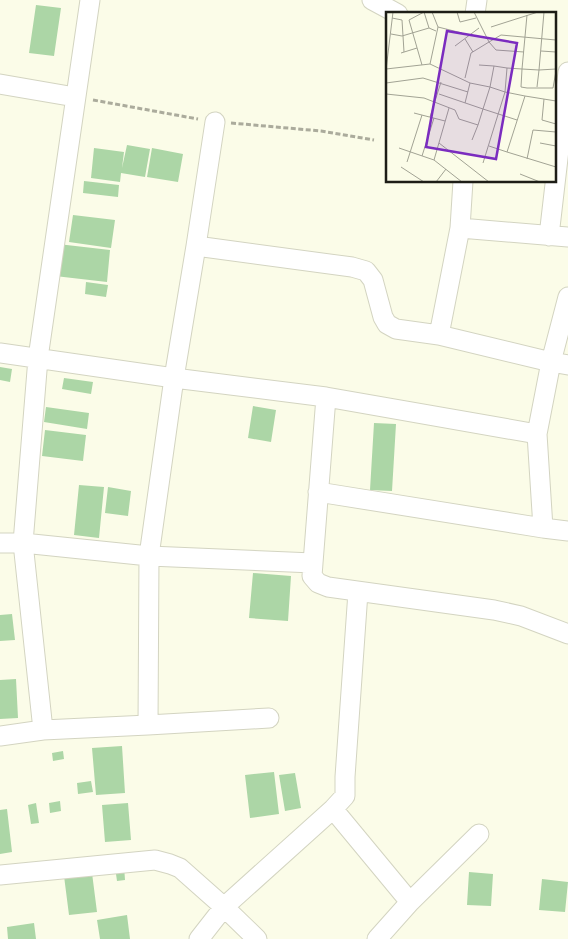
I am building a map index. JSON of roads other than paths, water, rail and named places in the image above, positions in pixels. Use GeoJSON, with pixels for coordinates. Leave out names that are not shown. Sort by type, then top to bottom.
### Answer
{"type":"FeatureCollection","features":[{"type":"Feature","properties":{"kind":"street"},"geometry":{"type":"LineString","coordinates":[[43,730],[23,543],[38,358],[90,0]]}},
{"type":"Feature","properties":{"kind":"street"},"geometry":{"type":"LineString","coordinates":[[372,0],[394,12]]}},
{"type":"Feature","properties":{"kind":"street"},"geometry":{"type":"LineString","coordinates":[[460,228],[559,237],[568,72]]}},
{"type":"Feature","properties":{"kind":"street"},"geometry":{"type":"LineString","coordinates":[[0,84],[75,97]]}},
{"type":"Feature","properties":{"kind":"street"},"geometry":{"type":"LineString","coordinates":[[148,725],[149,556],[174,378],[215,122]]}},
{"type":"Feature","properties":{"kind":"street"},"geometry":{"type":"LineString","coordinates":[[439,335],[460,228],[463,182]]}},
{"type":"Feature","properties":{"kind":"street"},"geometry":{"type":"LineString","coordinates":[[196,246],[352,267],[366,271],[373,280],[383,317],[387,324],[396,329],[439,335],[560,364]]}},
{"type":"Feature","properties":{"kind":"street"},"geometry":{"type":"LineString","coordinates":[[543,528],[537,434],[560,364],[568,296]]}},
{"type":"Feature","properties":{"kind":"street"},"geometry":{"type":"LineString","coordinates":[[0,353],[174,378],[326,397],[537,434]]}},
{"type":"Feature","properties":{"kind":"street"},"geometry":{"type":"LineString","coordinates":[[326,397],[312,576],[318,583],[328,587],[358,592],[494,610],[521,616],[568,634]]}},
{"type":"Feature","properties":{"kind":"street"},"geometry":{"type":"LineString","coordinates":[[318,492],[568,531]]}},
{"type":"Feature","properties":{"kind":"street"},"geometry":{"type":"LineString","coordinates":[[0,543],[23,543],[149,556],[313,563]]}},
{"type":"Feature","properties":{"kind":"street"},"geometry":{"type":"LineString","coordinates":[[199,939],[224,907],[345,796],[358,592]]}},
{"type":"Feature","properties":{"kind":"street"},"geometry":{"type":"LineString","coordinates":[[0,736],[43,730],[269,718]]}},
{"type":"Feature","properties":{"kind":"street"},"geometry":{"type":"LineString","coordinates":[[333,809],[410,902]]}},
{"type":"Feature","properties":{"kind":"street"},"geometry":{"type":"LineString","coordinates":[[377,939],[410,902],[479,834]]}},
{"type":"Feature","properties":{"kind":"street"},"geometry":{"type":"LineString","coordinates":[[0,875],[155,860],[180,868],[257,939]]}}]}
